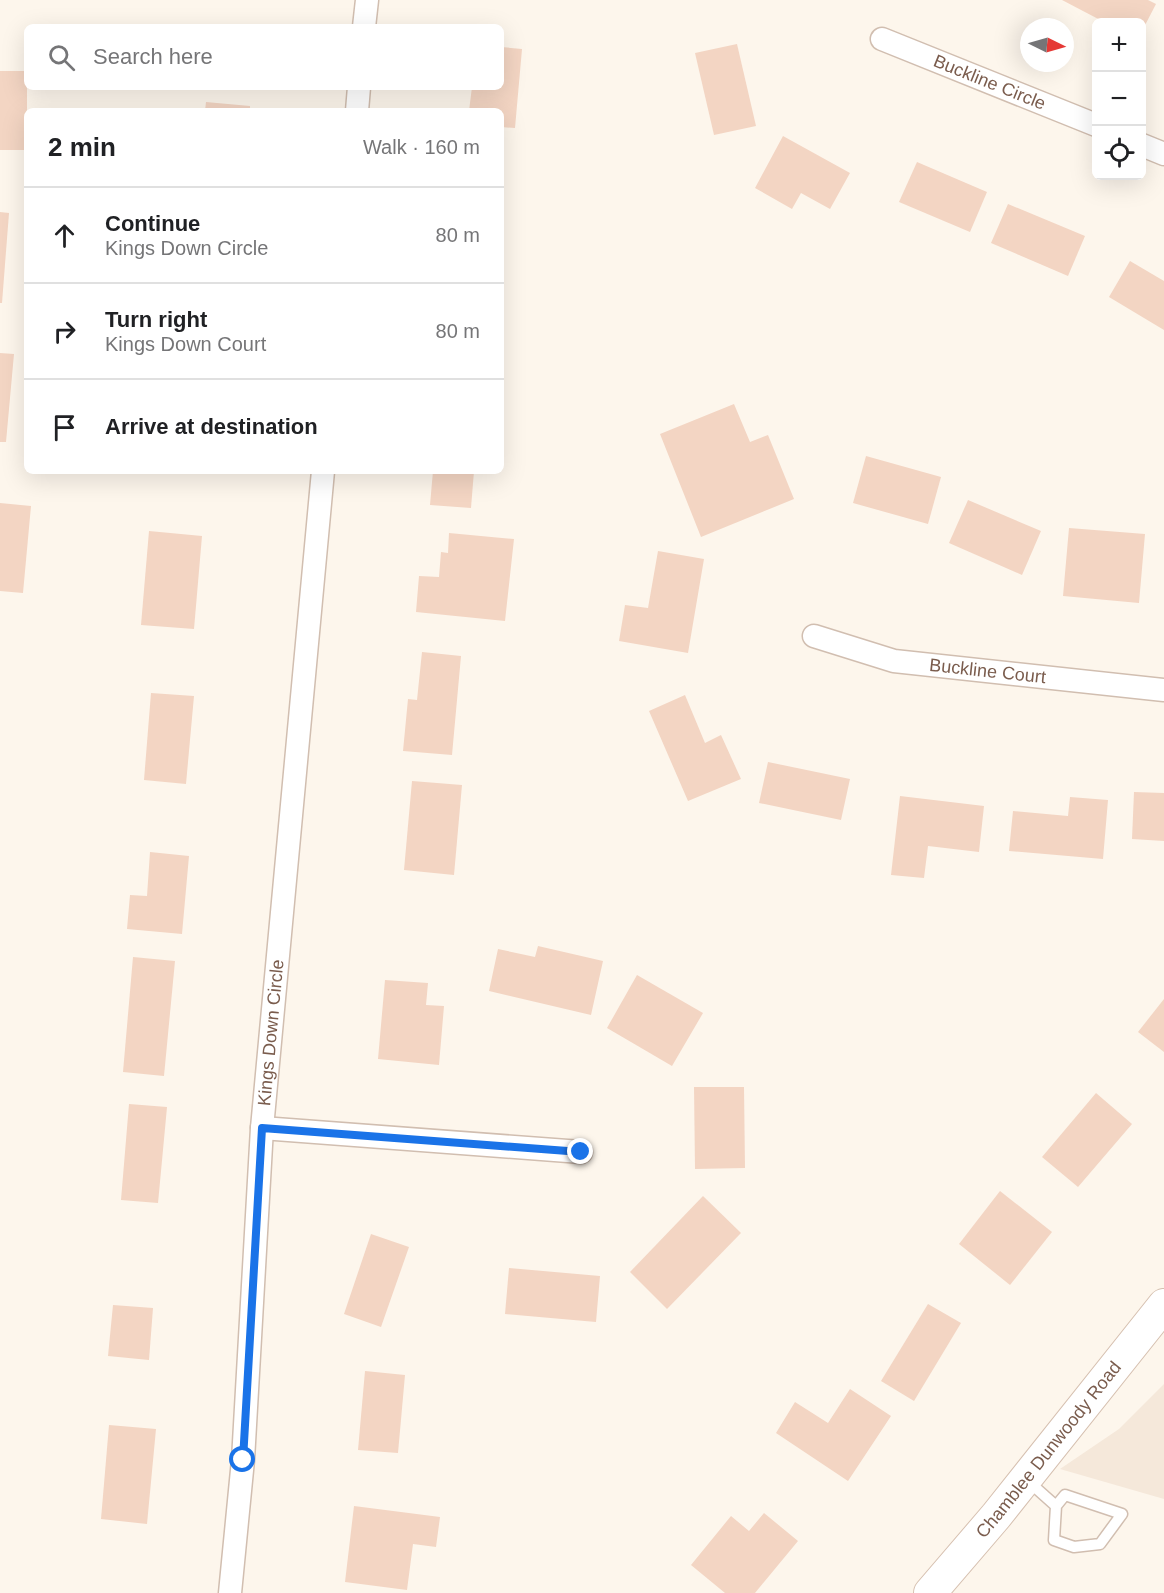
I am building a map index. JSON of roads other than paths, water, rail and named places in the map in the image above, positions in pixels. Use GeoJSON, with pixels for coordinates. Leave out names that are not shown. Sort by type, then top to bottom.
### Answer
{"type":"FeatureCollection","features":[{"type":"Feature","properties":{"kind":"street"},"geometry":{"type":"LineString","coordinates":[[364,24],[367,0]]}},
{"type":"Feature","properties":{"kind":"street","name":"Buckline Circle"},"geometry":{"type":"LineString","coordinates":[[882,39],[1092,123]]}},
{"type":"Feature","properties":{"kind":"street"},"geometry":{"type":"LineString","coordinates":[[357,108],[359,90]]}},
{"type":"Feature","properties":{"kind":"street"},"geometry":{"type":"LineString","coordinates":[[1146,147],[1164,154]]}},
{"type":"Feature","properties":{"kind":"street","name":"Kings Down Circle"},"geometry":{"type":"LineString","coordinates":[[230,1593],[243,1460],[262,1128],[323,474]]}},
{"type":"Feature","properties":{"kind":"street","name":"Buckline Court"},"geometry":{"type":"LineString","coordinates":[[814,636],[894,661],[1164,690]]}},
{"type":"Feature","properties":{"kind":"street"},"geometry":{"type":"LineString","coordinates":[[262,1128],[581,1152]]}},
{"type":"Feature","properties":{"kind":"street","name":"Chamblee Dunwoody Road"},"geometry":{"type":"LineString","coordinates":[[930,1593],[1025,1479],[1164,1305]]}},
{"type":"Feature","properties":{"kind":"lane"},"geometry":{"type":"LineString","coordinates":[[1025,1479],[1056,1506]]}},
{"type":"Feature","properties":{"kind":"lane"},"geometry":{"type":"LineString","coordinates":[[1065,1495],[1122,1514],[1100,1544],[1074,1547],[1054,1540],[1056,1506],[1065,1495]]}}]}
